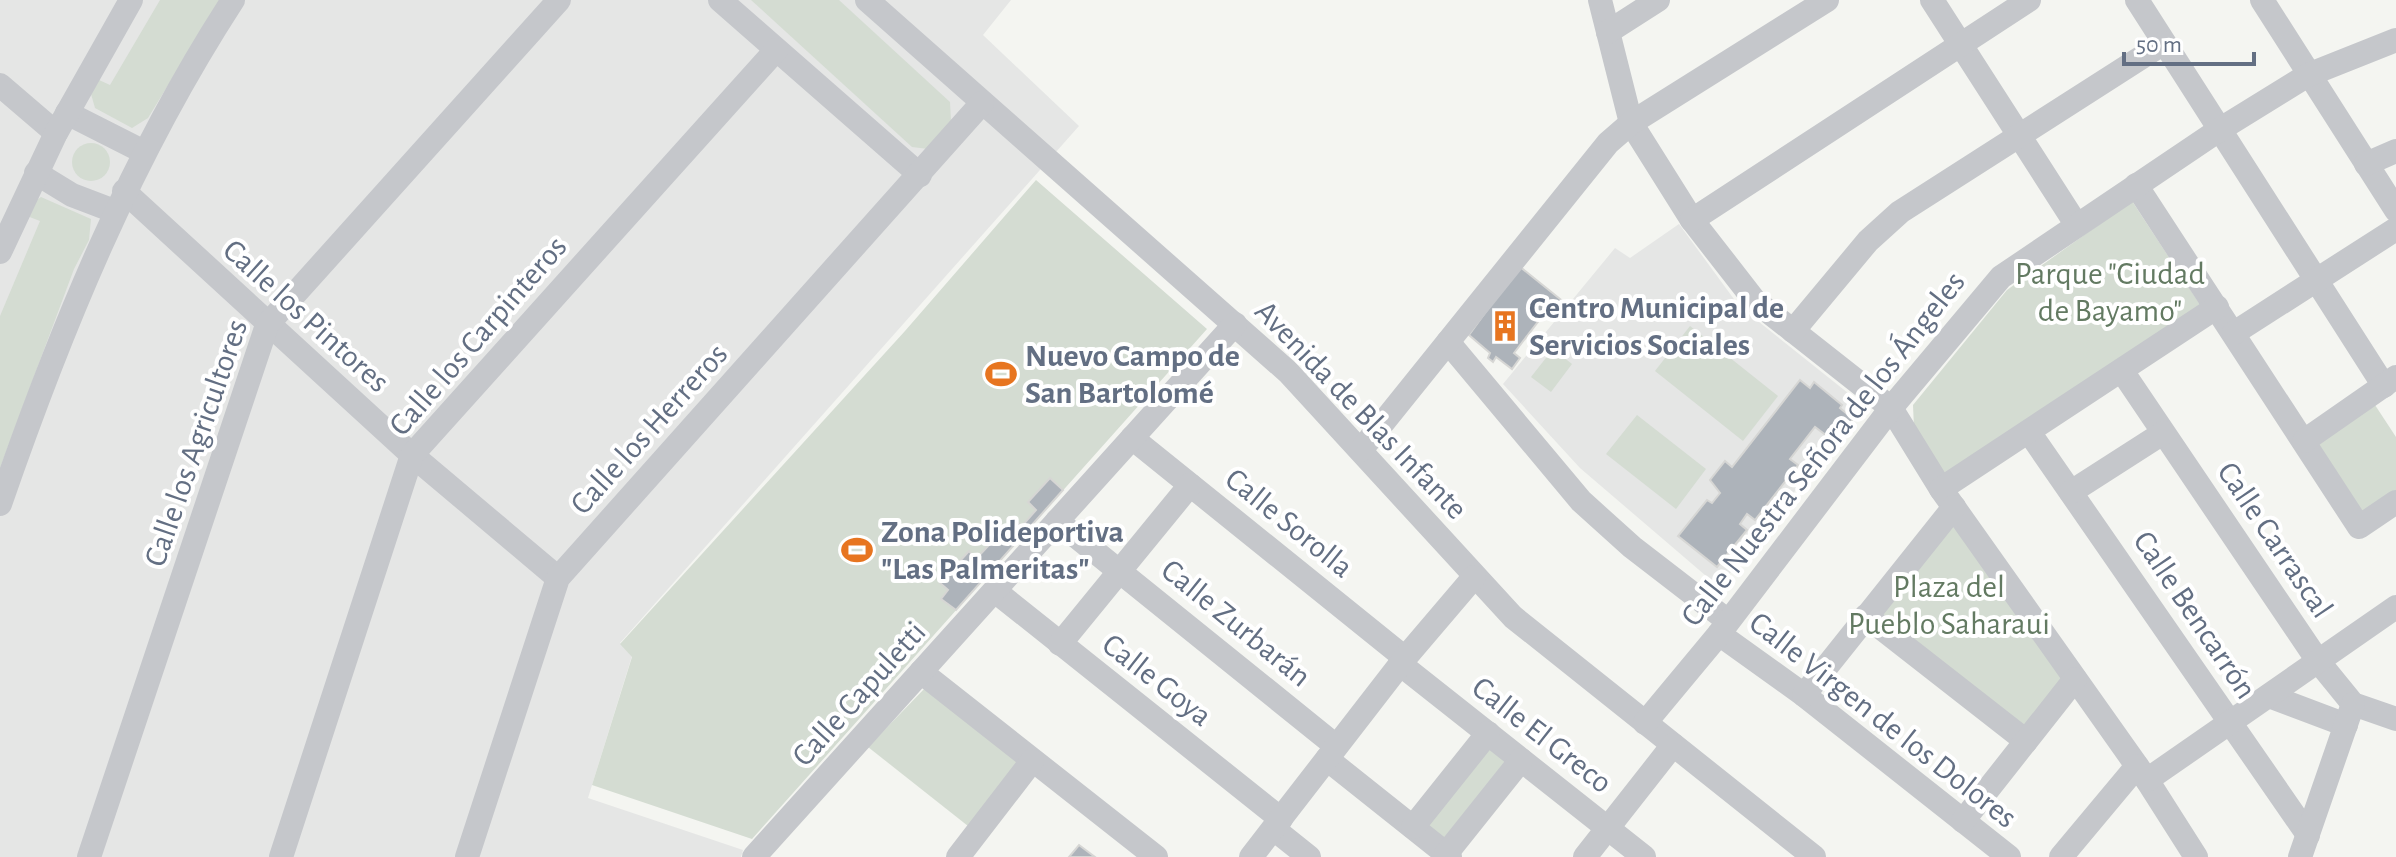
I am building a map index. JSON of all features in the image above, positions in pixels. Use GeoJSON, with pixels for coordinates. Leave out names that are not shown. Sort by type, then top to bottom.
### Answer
{"type":"FeatureCollection","features":[{"type":"Feature","properties":{"kind":"street"},"geometry":{"type":"LineString","coordinates":[[0,252],[61,123],[131,0]]}},
{"type":"Feature","properties":{"kind":"street"},"geometry":{"type":"LineString","coordinates":[[0,504],[60,338],[119,201],[144,152],[233,0]]}},
{"type":"Feature","properties":{"kind":"street","name":"Calle los Agricultores"},"geometry":{"type":"LineString","coordinates":[[89,857],[267,325],[559,0]]}},
{"type":"Feature","properties":{"kind":"street"},"geometry":{"type":"LineString","coordinates":[[720,0],[920,175]]}},
{"type":"Feature","properties":{"kind":"street","name":"Avenida de Blas Infante"},"geometry":{"type":"LineString","coordinates":[[867,0],[1288,372],[1474,577],[1536,636],[1814,857]]}},
{"type":"Feature","properties":{"kind":"street"},"geometry":{"type":"LineString","coordinates":[[1600,0],[1631,123],[1692,220],[1755,301],[1891,408],[1948,498],[2142,773],[2196,857]]}},
{"type":"Feature","properties":{"kind":"street"},"geometry":{"type":"LineString","coordinates":[[1608,32],[1658,0]]}},
{"type":"Feature","properties":{"kind":"street"},"geometry":{"type":"LineString","coordinates":[[1361,450],[1602,149],[1631,123],[1827,0]]}},
{"type":"Feature","properties":{"kind":"street"},"geometry":{"type":"LineString","coordinates":[[1932,0],[2076,224]]}},
{"type":"Feature","properties":{"kind":"street"},"geometry":{"type":"LineString","coordinates":[[1692,220],[2029,0]]}},
{"type":"Feature","properties":{"kind":"street"},"geometry":{"type":"LineString","coordinates":[[2137,0],[2317,281],[2390,382],[2304,441]]}},
{"type":"Feature","properties":{"kind":"street"},"geometry":{"type":"LineString","coordinates":[[2262,0],[2396,210]]}},
{"type":"Feature","properties":{"kind":"street","name":"Calle Nuestra Señora de los Ángeles"},"geometry":{"type":"LineString","coordinates":[[1645,723],[1723,628],[1891,408],[1995,282],[2076,224],[2308,75],[2396,40]]}},
{"type":"Feature","properties":{"kind":"street"},"geometry":{"type":"LineString","coordinates":[[1793,331],[1868,241],[1900,212],[2164,43]]}},
{"type":"Feature","properties":{"kind":"street","name":"Calle los Carpinteros"},"geometry":{"type":"LineString","coordinates":[[281,857],[412,455],[776,50]]}},
{"type":"Feature","properties":{"kind":"street"},"geometry":{"type":"LineString","coordinates":[[0,85],[61,123],[144,152]]}},
{"type":"Feature","properties":{"kind":"street","name":"Calle los Herreros"},"geometry":{"type":"LineString","coordinates":[[467,857],[558,578],[982,103]]}},
{"type":"Feature","properties":{"kind":"street"},"geometry":{"type":"LineString","coordinates":[[2366,164],[2396,151]]}},
{"type":"Feature","properties":{"kind":"street"},"geometry":{"type":"LineString","coordinates":[[36,173],[72,195],[119,201]]}},
{"type":"Feature","properties":{"kind":"street"},"geometry":{"type":"LineString","coordinates":[[2136,185],[2359,527],[2396,502]]}},
{"type":"Feature","properties":{"kind":"street","name":"Calle los Pintores"},"geometry":{"type":"LineString","coordinates":[[119,201],[558,578]]}},
{"type":"Feature","properties":{"kind":"street"},"geometry":{"type":"LineString","coordinates":[[2234,333],[2396,229]]}},
{"type":"Feature","properties":{"kind":"street"},"geometry":{"type":"LineString","coordinates":[[1804,695],[1866,616],[1948,498],[2029,432],[2217,307]]}},
{"type":"Feature","properties":{"kind":"street","name":"Calle Capuletti"},"geometry":{"type":"LineString","coordinates":[[754,857],[1235,324]]}},
{"type":"Feature","properties":{"kind":"street","name":"Calle Virgen de los Dolores"},"geometry":{"type":"LineString","coordinates":[[1448,342],[1581,501],[1723,628],[2009,857]]}},
{"type":"Feature","properties":{"kind":"street","name":"Calle Carrascal"},"geometry":{"type":"LineString","coordinates":[[2122,371],[2318,661],[2349,714]]}},
{"type":"Feature","properties":{"kind":"street","name":"Calle Bencarrón"},"geometry":{"type":"LineString","coordinates":[[2029,432],[2230,723],[2304,846]]}},
{"type":"Feature","properties":{"kind":"street"},"geometry":{"type":"LineString","coordinates":[[2071,492],[2163,433]]}},
{"type":"Feature","properties":{"kind":"street","name":"Calle Sorolla"},"geometry":{"type":"LineString","coordinates":[[1132,438],[1403,661]]}},
{"type":"Feature","properties":{"kind":"street"},"geometry":{"type":"LineString","coordinates":[[1060,644],[1190,485]]}},
{"type":"Feature","properties":{"kind":"street","name":"Calle Zurbarán"},"geometry":{"type":"LineString","coordinates":[[1057,521],[1121,569],[1448,856]]}},
{"type":"Feature","properties":{"kind":"street"},"geometry":{"type":"LineString","coordinates":[[1251,857],[1403,661],[1474,577]]}},
{"type":"Feature","properties":{"kind":"street","name":"Calle Goya"},"geometry":{"type":"LineString","coordinates":[[995,591],[1278,824],[1309,857]]}},
{"type":"Feature","properties":{"kind":"street"},"geometry":{"type":"LineString","coordinates":[[2061,857],[2142,773],[2230,723],[2396,607]]}},
{"type":"Feature","properties":{"kind":"street"},"geometry":{"type":"LineString","coordinates":[[1866,616],[2026,741]]}},
{"type":"Feature","properties":{"kind":"street","name":"Calle El Greco"},"geometry":{"type":"LineString","coordinates":[[1403,661],[1644,857]]}},
{"type":"Feature","properties":{"kind":"street"},"geometry":{"type":"LineString","coordinates":[[921,672],[1156,857]]}},
{"type":"Feature","properties":{"kind":"street"},"geometry":{"type":"LineString","coordinates":[[1963,821],[2075,679]]}},
{"type":"Feature","properties":{"kind":"street"},"geometry":{"type":"LineString","coordinates":[[2269,696],[2349,714],[2396,719]]}},
{"type":"Feature","properties":{"kind":"street"},"geometry":{"type":"LineString","coordinates":[[2304,846],[2349,714]]}},
{"type":"Feature","properties":{"kind":"street"},"geometry":{"type":"LineString","coordinates":[[1413,827],[1488,733]]}},
{"type":"Feature","properties":{"kind":"street"},"geometry":{"type":"LineString","coordinates":[[1585,857],[1673,745]]}},
{"type":"Feature","properties":{"kind":"street"},"geometry":{"type":"LineString","coordinates":[[1448,856],[1521,760]]}},
{"type":"Feature","properties":{"kind":"street"},"geometry":{"type":"LineString","coordinates":[[958,857],[1032,761]]}},
{"type":"Feature","properties":{"kind":"shaded area"},"geometry":{"type":"Polygon","coordinates":[[[0,0],[1011,0],[983,35],[1079,126],[620,643],[632,656],[588,798],[743,850],[741,857],[0,857],[0,0]]]}},
{"type":"Feature","properties":{"kind":"shaded area"},"geometry":{"type":"Polygon","coordinates":[[[1679,224],[1739,306],[1863,405],[1719,587],[1580,468],[1503,384],[1615,248],[1630,258],[1679,224]]]}},
{"type":"Feature","properties":{"kind":"green space"},"geometry":{"type":"Polygon","coordinates":[[[160,0],[220,0],[148,118],[132,128],[95,108],[91,94],[99,80],[110,85],[160,0]]]}},
{"type":"Feature","properties":{"kind":"green space"},"geometry":{"type":"Polygon","coordinates":[[[751,0],[839,0],[950,102],[951,121],[928,149],[912,147],[751,0]]]}},
{"type":"Feature","properties":{"kind":"green space"},"geometry":{"type":"Polygon","coordinates":[[[91,143],[104,149],[110,162],[104,175],[91,181],[78,175],[72,162],[78,149],[91,143]]]}},
{"type":"Feature","properties":{"kind":"green space","name":"Zona Polideportiva \"Las Palmeritas\""},"geometry":{"type":"Polygon","coordinates":[[[1036,180],[1207,329],[752,839],[592,785],[632,657],[620,644],[905,331],[1036,180]]]}},
{"type":"Feature","properties":{"kind":"green space"},"geometry":{"type":"Polygon","coordinates":[[[41,197],[91,219],[89,240],[74,269],[0,468],[0,316],[40,221],[27,216],[34,202],[41,197]]]}},
{"type":"Feature","properties":{"kind":"green space","name":"Parque \"Ciudad de Bayamo\""},"geometry":{"type":"Polygon","coordinates":[[[2132,201],[2201,306],[1946,477],[1914,428],[1913,405],[2007,290],[2132,201]]]}},
{"type":"Feature","properties":{"kind":"green space"},"geometry":{"type":"Polygon","coordinates":[[[1690,326],[1778,396],[1743,441],[1655,371],[1690,326]]]}},
{"type":"Feature","properties":{"kind":"green space"},"geometry":{"type":"Polygon","coordinates":[[[1553,349],[1572,364],[1551,392],[1531,377],[1553,349]]]}},
{"type":"Feature","properties":{"kind":"green space"},"geometry":{"type":"Polygon","coordinates":[[[2373,402],[2396,437],[2396,493],[2361,516],[2316,442],[2373,402]]]}},
{"type":"Feature","properties":{"kind":"green space"},"geometry":{"type":"Polygon","coordinates":[[[1637,415],[1706,469],[1676,509],[1606,454],[1637,415]]]}},
{"type":"Feature","properties":{"kind":"green space","name":"Plaza del Pueblo Saharaui"},"geometry":{"type":"Polygon","coordinates":[[[1946,523],[1959,523],[2066,677],[2023,729],[1878,620],[1946,523]]]}},
{"type":"Feature","properties":{"kind":"green space"},"geometry":{"type":"Polygon","coordinates":[[[926,687],[1019,762],[968,826],[868,747],[926,687]]]}},
{"type":"Feature","properties":{"kind":"green space"},"geometry":{"type":"Polygon","coordinates":[[[1488,741],[1514,762],[1448,844],[1423,824],[1488,741]]]}},
{"type":"Feature","properties":{"kind":"building","name":"Centro Municipal de Servicios Sociales"},"geometry":{"type":"Polygon","coordinates":[[[1519,266],[1565,303],[1549,317],[1544,314],[1514,353],[1520,358],[1512,369],[1496,357],[1493,362],[1488,358],[1490,353],[1469,335],[1519,266]]]}},
{"type":"Feature","properties":{"kind":"building"},"geometry":{"type":"Polygon","coordinates":[[[1800,380],[1810,388],[1814,382],[1842,405],[1840,408],[1853,419],[1835,442],[1815,427],[1790,459],[1798,465],[1755,520],[1747,514],[1740,524],[1747,530],[1717,567],[1678,536],[1707,500],[1712,503],[1720,493],[1710,480],[1725,461],[1732,467],[1800,380]]]}},
{"type":"Feature","properties":{"kind":"building"},"geometry":{"type":"Polygon","coordinates":[[[1050,478],[1063,490],[956,610],[941,599],[948,590],[940,583],[969,551],[976,559],[1013,519],[1022,526],[1036,510],[1028,502],[1050,478]]]}},
{"type":"Feature","properties":{"kind":"building"},"geometry":{"type":"Polygon","coordinates":[[[900,640],[910,649],[887,676],[877,667],[900,640]]]}},
{"type":"Feature","properties":{"kind":"building"},"geometry":{"type":"Polygon","coordinates":[[[1079,845],[1095,857],[1069,857],[1079,845]]]}},
{"type":"Feature","properties":{"kind":"place","name":"Centro Municipal de Servicios Sociales"},"geometry":{"type":"Point","coordinates":[1505,326]}},
{"type":"Feature","properties":{"kind":"place","name":"Nuevo Campo de San Bartolomé"},"geometry":{"type":"Point","coordinates":[1001,374]}},
{"type":"Feature","properties":{"kind":"place","name":"Zona Polideportiva \"Las Palmeritas\""},"geometry":{"type":"Point","coordinates":[857,550]}}]}
